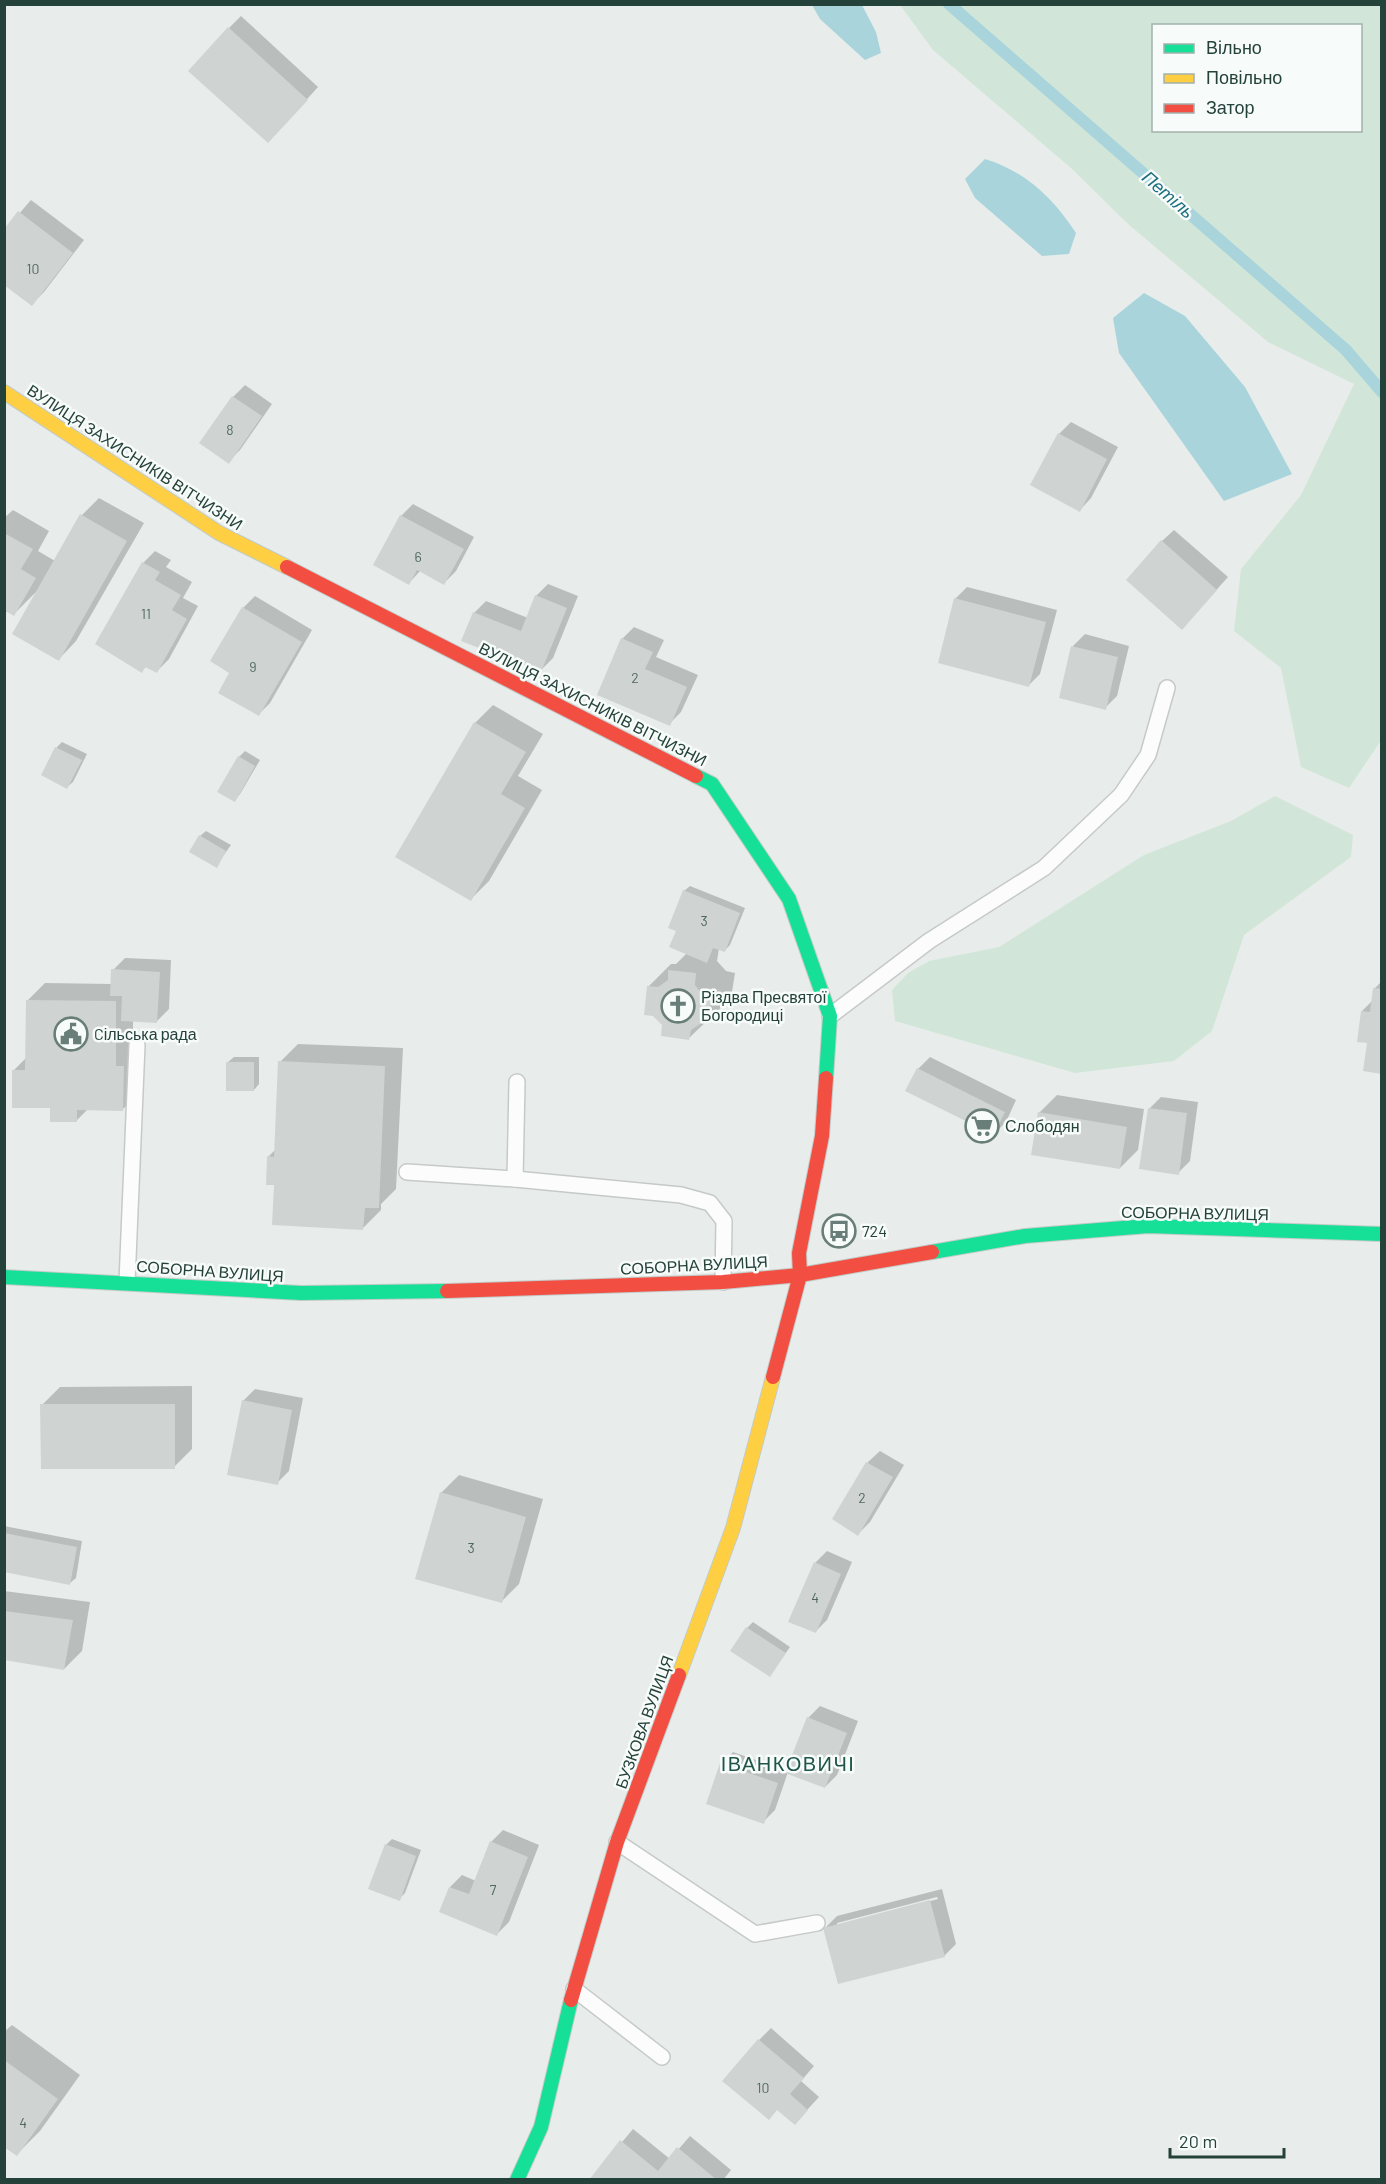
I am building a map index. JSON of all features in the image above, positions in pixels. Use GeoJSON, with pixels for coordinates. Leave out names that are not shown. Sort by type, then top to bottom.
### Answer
{"type":"FeatureCollection","features":[{"type":"Feature","properties":{"kind":"street","name":"ВУЛИЦЯ ЗАХИСНИКІВ ВІТЧИЗНИ"},"geometry":{"type":"LineString","coordinates":[[4,392],[219,533],[712,783],[789,899],[830,1016],[822,1136],[799,1253],[800,1275]]}},
{"type":"Feature","properties":{"kind":"street","name":"СОБОРНА ВУЛИЦЯ"},"geometry":{"type":"LineString","coordinates":[[4,1277],[301,1293],[439,1291],[723,1282],[800,1275],[1026,1236],[1148,1226],[1382,1234]]}},
{"type":"Feature","properties":{"kind":"street","name":"БУЗКОВА ВУЛИЦЯ"},"geometry":{"type":"LineString","coordinates":[[517,2180],[541,2127],[574,1989],[617,1842],[733,1528],[800,1275]]}},
{"type":"Feature","properties":{"kind":"lane"},"geometry":{"type":"LineString","coordinates":[[830,1016],[929,941],[1044,868],[1121,795],[1148,755],[1167,688]]}},
{"type":"Feature","properties":{"kind":"lane"},"geometry":{"type":"LineString","coordinates":[[127,1282],[137,1045]]}},
{"type":"Feature","properties":{"kind":"lane"},"geometry":{"type":"LineString","coordinates":[[514,1179],[517,1082]]}},
{"type":"Feature","properties":{"kind":"lane"},"geometry":{"type":"LineString","coordinates":[[407,1172],[514,1179],[681,1195],[710,1203],[724,1221],[723,1282]]}},
{"type":"Feature","properties":{"kind":"lane"},"geometry":{"type":"LineString","coordinates":[[617,1842],[755,1934],[817,1923]]}},
{"type":"Feature","properties":{"kind":"lane"},"geometry":{"type":"LineString","coordinates":[[574,1989],[662,2057]]}},
{"type":"Feature","properties":{"kind":"green space"},"geometry":{"type":"Polygon","coordinates":[[[900,5],[1381,5],[1382,739],[1349,788],[1301,767],[1281,668],[1234,631],[1241,569],[1301,495],[1354,384],[1268,342],[1128,224],[1072,169],[933,50],[900,5]]]}},
{"type":"Feature","properties":{"kind":"green space"},"geometry":{"type":"Polygon","coordinates":[[[1275,796],[1353,835],[1351,857],[1244,935],[1212,1031],[1174,1061],[1075,1073],[895,1021],[892,990],[908,973],[929,961],[999,947],[1144,855],[1231,821],[1275,796]]]}},
{"type":"Feature","properties":{"kind":"water"},"geometry":{"type":"Polygon","coordinates":[[[812,5],[862,5],[876,32],[881,53],[865,60],[820,19],[812,5]]]}},
{"type":"Feature","properties":{"kind":"water"},"geometry":{"type":"Polygon","coordinates":[[[985,159],[1013,171],[1037,187],[1057,208],[1076,233],[1069,254],[1042,256],[975,198],[965,179],[985,159]]]}},
{"type":"Feature","properties":{"kind":"water"},"geometry":{"type":"Polygon","coordinates":[[[1144,293],[1185,316],[1245,387],[1292,474],[1224,501],[1119,353],[1113,318],[1144,293]]]}},
{"type":"Feature","properties":{"kind":"building"},"geometry":{"type":"Polygon","coordinates":[[[228,27],[308,100],[268,143],[188,71],[228,27]]]}},
{"type":"Feature","properties":{"kind":"building"},"geometry":{"type":"Polygon","coordinates":[[[18,211],[73,253],[32,306],[4,285],[4,229],[18,211]]]}},
{"type":"Feature","properties":{"kind":"building"},"geometry":{"type":"Polygon","coordinates":[[[232,396],[262,416],[229,464],[199,443],[232,396]]]}},
{"type":"Feature","properties":{"kind":"building"},"geometry":{"type":"Polygon","coordinates":[[[1058,433],[1107,459],[1080,512],[1030,485],[1058,433]]]}},
{"type":"Feature","properties":{"kind":"building"},"geometry":{"type":"Polygon","coordinates":[[[80,514],[127,541],[59,661],[12,634],[80,514]]]}},
{"type":"Feature","properties":{"kind":"building"},"geometry":{"type":"Polygon","coordinates":[[[400,515],[464,549],[444,585],[417,570],[409,585],[373,565],[400,515]]]}},
{"type":"Feature","properties":{"kind":"building"},"geometry":{"type":"Polygon","coordinates":[[[4,533],[33,549],[21,569],[36,578],[14,616],[4,610],[4,533]]]}},
{"type":"Feature","properties":{"kind":"building"},"geometry":{"type":"Polygon","coordinates":[[[1161,540],[1217,590],[1182,630],[1126,580],[1161,540]]]}},
{"type":"Feature","properties":{"kind":"building"},"geometry":{"type":"Polygon","coordinates":[[[142,562],[160,572],[155,580],[181,595],[172,610],[187,619],[157,673],[145,667],[142,673],[95,644],[142,562]]]}},
{"type":"Feature","properties":{"kind":"building"},"geometry":{"type":"Polygon","coordinates":[[[535,595],[567,608],[541,672],[461,641],[473,612],[521,631],[535,595]]]}},
{"type":"Feature","properties":{"kind":"building"},"geometry":{"type":"Polygon","coordinates":[[[954,598],[1046,622],[1029,687],[938,663],[954,598]]]}},
{"type":"Feature","properties":{"kind":"building"},"geometry":{"type":"Polygon","coordinates":[[[242,607],[302,642],[259,716],[218,693],[229,673],[210,661],[242,607]]]}},
{"type":"Feature","properties":{"kind":"building"},"geometry":{"type":"Polygon","coordinates":[[[621,638],[653,652],[645,669],[687,687],[670,726],[597,695],[621,638]]]}},
{"type":"Feature","properties":{"kind":"building"},"geometry":{"type":"Polygon","coordinates":[[[1071,646],[1118,657],[1106,710],[1059,698],[1071,646]]]}},
{"type":"Feature","properties":{"kind":"building"},"geometry":{"type":"Polygon","coordinates":[[[474,722],[526,752],[501,794],[525,808],[471,901],[395,857],[474,722]]]}},
{"type":"Feature","properties":{"kind":"building"},"geometry":{"type":"Polygon","coordinates":[[[55,747],[82,760],[67,789],[41,775],[55,747]]]}},
{"type":"Feature","properties":{"kind":"building"},"geometry":{"type":"Polygon","coordinates":[[[238,756],[255,766],[235,802],[217,792],[238,756]]]}},
{"type":"Feature","properties":{"kind":"building"},"geometry":{"type":"Polygon","coordinates":[[[199,835],[226,851],[217,868],[189,852],[199,835]]]}},
{"type":"Feature","properties":{"kind":"building"},"geometry":{"type":"Polygon","coordinates":[[[683,890],[740,913],[725,952],[713,948],[707,963],[669,947],[676,931],[668,928],[683,890]]]}},
{"type":"Feature","properties":{"kind":"building"},"geometry":{"type":"Polygon","coordinates":[[[111,969],[160,972],[157,1023],[121,1021],[122,996],[110,996],[111,969]]]}},
{"type":"Feature","properties":{"kind":"building","name":"Різдва Пресвятої Богородиці"},"geometry":{"type":"Polygon","coordinates":[[[668,970],[696,973],[695,985],[702,994],[712,996],[708,1023],[700,1024],[691,1030],[689,1040],[661,1036],[662,1025],[653,1016],[644,1015],[647,986],[658,987],[668,980],[668,970]]]}},
{"type":"Feature","properties":{"kind":"building"},"geometry":{"type":"Polygon","coordinates":[[[1373,988],[1382,989],[1382,1074],[1363,1071],[1367,1043],[1357,1042],[1361,1011],[1370,1012],[1373,988]]]}},
{"type":"Feature","properties":{"kind":"building","name":"Cільська рада"},"geometry":{"type":"Polygon","coordinates":[[[26,1000],[116,1001],[116,1066],[124,1066],[123,1111],[77,1110],[77,1122],[50,1122],[50,1108],[12,1108],[12,1070],[25,1070],[26,1000]]]}},
{"type":"Feature","properties":{"kind":"building"},"geometry":{"type":"Polygon","coordinates":[[[278,1061],[385,1066],[379,1208],[365,1208],[363,1230],[272,1225],[274,1185],[266,1185],[267,1156],[274,1157],[278,1061]]]}},
{"type":"Feature","properties":{"kind":"building"},"geometry":{"type":"Polygon","coordinates":[[[226,1062],[254,1062],[254,1091],[226,1091],[226,1062]]]}},
{"type":"Feature","properties":{"kind":"building"},"geometry":{"type":"Polygon","coordinates":[[[917,1068],[1005,1112],[994,1135],[905,1091],[917,1068]]]}},
{"type":"Feature","properties":{"kind":"building"},"geometry":{"type":"Polygon","coordinates":[[[1148,1108],[1187,1113],[1179,1175],[1139,1169],[1148,1108]]]}},
{"type":"Feature","properties":{"kind":"building"},"geometry":{"type":"Polygon","coordinates":[[[1038,1112],[1127,1127],[1120,1169],[1031,1155],[1038,1112]]]}},
{"type":"Feature","properties":{"kind":"building"},"geometry":{"type":"Polygon","coordinates":[[[242,1400],[292,1410],[278,1485],[227,1475],[242,1400]]]}},
{"type":"Feature","properties":{"kind":"building"},"geometry":{"type":"Polygon","coordinates":[[[40,1404],[175,1404],[175,1469],[41,1469],[40,1404]]]}},
{"type":"Feature","properties":{"kind":"building"},"geometry":{"type":"Polygon","coordinates":[[[866,1462],[893,1477],[858,1536],[832,1519],[866,1462]]]}},
{"type":"Feature","properties":{"kind":"building"},"geometry":{"type":"Polygon","coordinates":[[[440,1492],[526,1517],[502,1603],[415,1579],[440,1492]]]}},
{"type":"Feature","properties":{"kind":"building"},"geometry":{"type":"Polygon","coordinates":[[[4,1533],[77,1547],[70,1585],[4,1572],[4,1533]]]}},
{"type":"Feature","properties":{"kind":"building"},"geometry":{"type":"Polygon","coordinates":[[[814,1562],[841,1574],[816,1633],[788,1622],[814,1562]]]}},
{"type":"Feature","properties":{"kind":"building"},"geometry":{"type":"Polygon","coordinates":[[[4,1611],[73,1620],[64,1670],[4,1660],[4,1611]]]}},
{"type":"Feature","properties":{"kind":"building"},"geometry":{"type":"Polygon","coordinates":[[[746,1627],[786,1653],[770,1677],[730,1651],[746,1627]]]}},
{"type":"Feature","properties":{"kind":"building"},"geometry":{"type":"Polygon","coordinates":[[[807,1717],[847,1733],[825,1788],[785,1773],[807,1717]]]}},
{"type":"Feature","properties":{"kind":"building"},"geometry":{"type":"Polygon","coordinates":[[[720,1763],[778,1783],[764,1824],[706,1804],[720,1763]]]}},
{"type":"Feature","properties":{"kind":"building"},"geometry":{"type":"Polygon","coordinates":[[[490,1841],[528,1857],[497,1936],[439,1912],[449,1887],[469,1894],[490,1841]]]}},
{"type":"Feature","properties":{"kind":"building"},"geometry":{"type":"Polygon","coordinates":[[[385,1844],[416,1856],[400,1901],[368,1889],[385,1844]]]}},
{"type":"Feature","properties":{"kind":"building"},"geometry":{"type":"Polygon","coordinates":[[[930,1900],[945,1957],[838,1984],[823,1928],[930,1900]]]}},
{"type":"Feature","properties":{"kind":"building"},"geometry":{"type":"Polygon","coordinates":[[[758,2039],[804,2078],[790,2094],[808,2110],[795,2125],[777,2110],[769,2120],[722,2081],[758,2039]]]}},
{"type":"Feature","properties":{"kind":"building"},"geometry":{"type":"Polygon","coordinates":[[[4,2060],[58,2099],[17,2156],[4,2147],[4,2060]]]}},
{"type":"Feature","properties":{"kind":"building"},"geometry":{"type":"Polygon","coordinates":[[[620,2140],[658,2171],[677,2147],[717,2180],[589,2180],[620,2140]]]}},
{"type":"Feature","properties":{"kind":"waterway","name":"Петіль"},"geometry":{"type":"LineString","coordinates":[[949,4],[1346,350],[1382,392]]}},
{"type":"Feature","properties":{"kind":"traffic: fast"},"geometry":{"type":"LineString","coordinates":[[696,776],[712,784],[789,899],[830,1016],[826,1078]]}},
{"type":"Feature","properties":{"kind":"traffic: fast"},"geometry":{"type":"LineString","coordinates":[[932,1252],[1025,1236],[1148,1226],[1382,1234]]}},
{"type":"Feature","properties":{"kind":"traffic: fast"},"geometry":{"type":"LineString","coordinates":[[4,1277],[301,1293],[447,1291]]}},
{"type":"Feature","properties":{"kind":"traffic: fast"},"geometry":{"type":"LineString","coordinates":[[517,2180],[541,2127],[571,2000]]}},
{"type":"Feature","properties":{"kind":"traffic: slow"},"geometry":{"type":"LineString","coordinates":[[4,392],[219,533],[287,567]]}},
{"type":"Feature","properties":{"kind":"traffic: slow"},"geometry":{"type":"LineString","coordinates":[[679,1675],[733,1528],[773,1377]]}},
{"type":"Feature","properties":{"kind":"traffic: jam"},"geometry":{"type":"LineString","coordinates":[[287,567],[696,776]]}},
{"type":"Feature","properties":{"kind":"traffic: jam"},"geometry":{"type":"LineString","coordinates":[[773,1377],[800,1275],[799,1253],[822,1136],[826,1078]]}},
{"type":"Feature","properties":{"kind":"traffic: jam"},"geometry":{"type":"LineString","coordinates":[[447,1291],[723,1282],[800,1275],[932,1252]]}},
{"type":"Feature","properties":{"kind":"traffic: jam"},"geometry":{"type":"LineString","coordinates":[[571,2000],[617,1842],[679,1675]]}},
{"type":"Feature","properties":{"kind":"place","name":"Різдва Пресвятої Богородиці"},"geometry":{"type":"Point","coordinates":[678,1006]}},
{"type":"Feature","properties":{"kind":"place","name":"Cільська рада"},"geometry":{"type":"Point","coordinates":[71,1034]}},
{"type":"Feature","properties":{"kind":"place","name":"Слободян"},"geometry":{"type":"Point","coordinates":[982,1126]}},
{"type":"Feature","properties":{"kind":"place","name":"724"},"geometry":{"type":"Point","coordinates":[839,1231]}},
{"type":"Feature","properties":{"kind":"district","name":"ІВАНКОВИЧІ"},"geometry":{"type":"Point","coordinates":[788,1764]}}]}
